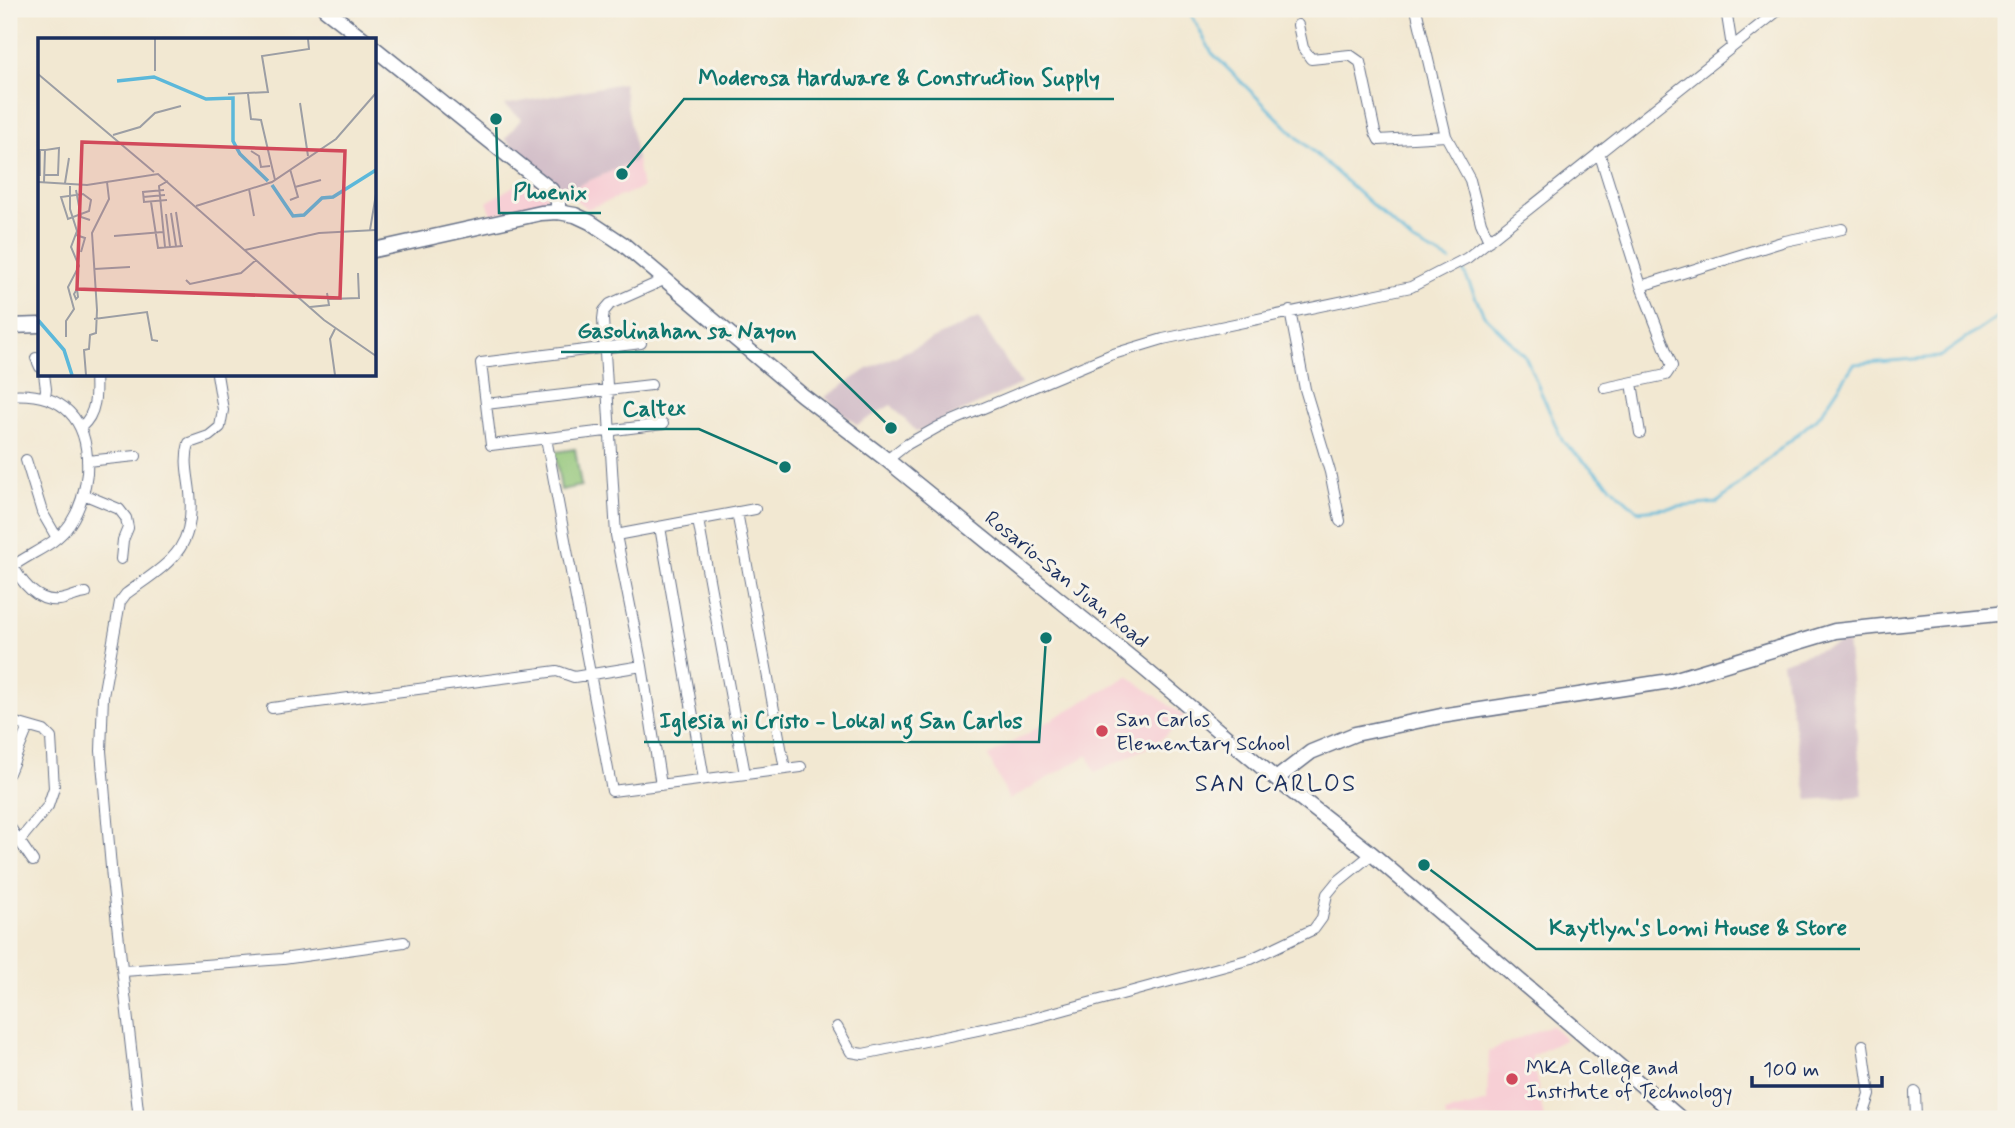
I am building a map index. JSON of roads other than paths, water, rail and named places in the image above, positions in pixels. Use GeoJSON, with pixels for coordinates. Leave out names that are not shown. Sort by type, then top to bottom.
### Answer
{"type":"FeatureCollection","features":[{"type":"Feature","properties":{"kind":"main road"},"geometry":{"type":"LineString","coordinates":[[325,9],[362,38]]}},
{"type":"Feature","properties":{"kind":"main road"},"geometry":{"type":"LineString","coordinates":[[376,50],[551,190],[558,200],[558,212]]}},
{"type":"Feature","properties":{"kind":"main road","name":"Rosario-San Juan Road"},"geometry":{"type":"LineString","coordinates":[[376,250],[541,213],[575,215],[590,222],[623,244],[803,395],[887,460],[1371,854],[1681,1119]]}},
{"type":"Feature","properties":{"kind":"main road"},"geometry":{"type":"LineString","coordinates":[[9,326],[38,325]]}},
{"type":"Feature","properties":{"kind":"main road"},"geometry":{"type":"LineString","coordinates":[[1276,779],[1311,752],[1355,734],[1441,716],[1670,681],[1835,631],[2006,613]]}},
{"type":"Feature","properties":{"kind":"street"},"geometry":{"type":"LineString","coordinates":[[1416,9],[1446,136],[1469,180],[1489,241]]}},
{"type":"Feature","properties":{"kind":"street"},"geometry":{"type":"LineString","coordinates":[[1726,9],[1732,47]]}},
{"type":"Feature","properties":{"kind":"street"},"geometry":{"type":"LineString","coordinates":[[887,460],[906,445],[938,427],[1110,355],[1159,340],[1411,286],[1467,258],[1780,9]]}},
{"type":"Feature","properties":{"kind":"street"},"geometry":{"type":"LineString","coordinates":[[1298,25],[1303,48],[1311,59],[1350,55],[1360,62],[1379,140],[1446,136]]}},
{"type":"Feature","properties":{"kind":"street"},"geometry":{"type":"LineString","coordinates":[[1599,152],[1641,286],[1672,366],[1666,375],[1605,388]]}},
{"type":"Feature","properties":{"kind":"street"},"geometry":{"type":"LineString","coordinates":[[1641,286],[1785,241],[1842,229]]}},
{"type":"Feature","properties":{"kind":"street"},"geometry":{"type":"LineString","coordinates":[[661,785],[642,666],[616,535],[604,311],[610,304],[666,279]]}},
{"type":"Feature","properties":{"kind":"street"},"geometry":{"type":"LineString","coordinates":[[1290,312],[1306,389],[1330,472],[1340,521]]}},
{"type":"Feature","properties":{"kind":"street"},"geometry":{"type":"LineString","coordinates":[[641,344],[481,363],[491,445],[663,424]]}},
{"type":"Feature","properties":{"kind":"street"},"geometry":{"type":"LineString","coordinates":[[44,376],[45,397]]}},
{"type":"Feature","properties":{"kind":"street"},"geometry":{"type":"LineString","coordinates":[[81,427],[92,413],[96,394],[95,376]]}},
{"type":"Feature","properties":{"kind":"street"},"geometry":{"type":"LineString","coordinates":[[139,1119],[112,879],[101,751],[103,696],[120,602],[126,594],[179,553],[189,529],[190,495],[185,457],[189,443],[209,436],[220,427],[223,411],[217,376]]}},
{"type":"Feature","properties":{"kind":"street"},"geometry":{"type":"LineString","coordinates":[[1632,383],[1640,433]]}},
{"type":"Feature","properties":{"kind":"street"},"geometry":{"type":"LineString","coordinates":[[486,404],[651,385]]}},
{"type":"Feature","properties":{"kind":"street"},"geometry":{"type":"LineString","coordinates":[[9,395],[45,397],[71,412],[86,440],[88,461],[83,494],[69,525],[57,538],[10,565],[34,593],[47,598],[59,600],[86,593]]}},
{"type":"Feature","properties":{"kind":"street"},"geometry":{"type":"LineString","coordinates":[[546,438],[612,791],[801,767]]}},
{"type":"Feature","properties":{"kind":"street"},"geometry":{"type":"LineString","coordinates":[[88,461],[136,456]]}},
{"type":"Feature","properties":{"kind":"street"},"geometry":{"type":"LineString","coordinates":[[26,460],[42,512],[57,538]]}},
{"type":"Feature","properties":{"kind":"street"},"geometry":{"type":"LineString","coordinates":[[83,494],[119,509],[126,518],[128,528],[123,540],[121,559]]}},
{"type":"Feature","properties":{"kind":"street"},"geometry":{"type":"LineString","coordinates":[[616,535],[755,509]]}},
{"type":"Feature","properties":{"kind":"street"},"geometry":{"type":"LineString","coordinates":[[737,512],[785,769]]}},
{"type":"Feature","properties":{"kind":"street"},"geometry":{"type":"LineString","coordinates":[[698,520],[745,774]]}},
{"type":"Feature","properties":{"kind":"street"},"geometry":{"type":"LineString","coordinates":[[660,527],[704,779]]}},
{"type":"Feature","properties":{"kind":"street"},"geometry":{"type":"LineString","coordinates":[[272,708],[557,671],[574,677],[642,666]]}},
{"type":"Feature","properties":{"kind":"street"},"geometry":{"type":"LineString","coordinates":[[9,721],[44,731],[51,738],[54,788],[48,806],[20,840]]}},
{"type":"Feature","properties":{"kind":"street"},"geometry":{"type":"LineString","coordinates":[[9,773],[28,726]]}},
{"type":"Feature","properties":{"kind":"street"},"geometry":{"type":"LineString","coordinates":[[9,826],[33,862]]}},
{"type":"Feature","properties":{"kind":"street"},"geometry":{"type":"LineString","coordinates":[[837,1027],[851,1052],[863,1054],[1030,1019],[1251,958],[1314,929],[1322,918],[1327,894],[1371,854]]}},
{"type":"Feature","properties":{"kind":"street"},"geometry":{"type":"LineString","coordinates":[[124,971],[283,959],[404,942]]}},
{"type":"Feature","properties":{"kind":"street"},"geometry":{"type":"LineString","coordinates":[[1862,1119],[1870,1094],[1863,1045]]}},
{"type":"Feature","properties":{"kind":"street"},"geometry":{"type":"LineString","coordinates":[[1915,1092],[1916,1119]]}},
{"type":"Feature","properties":{"kind":"waterway"},"geometry":{"type":"LineString","coordinates":[[1188,9],[1212,53],[1296,136],[1412,241],[1450,261]]}},
{"type":"Feature","properties":{"kind":"waterway"},"geometry":{"type":"LineString","coordinates":[[1462,268],[1484,315],[1525,356],[1563,442],[1638,511],[1717,503],[1820,415],[1854,364],[1939,357],[2006,311]]}},
{"type":"Feature","properties":{"kind":"place","name":"Phoenix"},"geometry":{"type":"Point","coordinates":[496,119]}},
{"type":"Feature","properties":{"kind":"place","name":"Moderosa Hardware & Construction Supply"},"geometry":{"type":"Point","coordinates":[622,174]}},
{"type":"Feature","properties":{"kind":"place","name":"Gasolinahan sa Nayon"},"geometry":{"type":"Point","coordinates":[891,428]}},
{"type":"Feature","properties":{"kind":"place","name":"Caltex"},"geometry":{"type":"Point","coordinates":[785,467]}},
{"type":"Feature","properties":{"kind":"place","name":"Iglesia ni Cristo - Lokal ng San Carlos"},"geometry":{"type":"Point","coordinates":[1046,638]}},
{"type":"Feature","properties":{"kind":"place","name":"San Carlos Elementary School"},"geometry":{"type":"Point","coordinates":[1102,731]}},
{"type":"Feature","properties":{"kind":"place","name":"Kaytlyn's Lomi House & Store"},"geometry":{"type":"Point","coordinates":[1424,865]}},
{"type":"Feature","properties":{"kind":"place","name":"MKA College and Institute of Technology"},"geometry":{"type":"Point","coordinates":[1512,1079]}},
{"type":"Feature","properties":{"kind":"district","name":"SAN CARLOS"},"geometry":{"type":"Point","coordinates":[1276,783]}}]}
